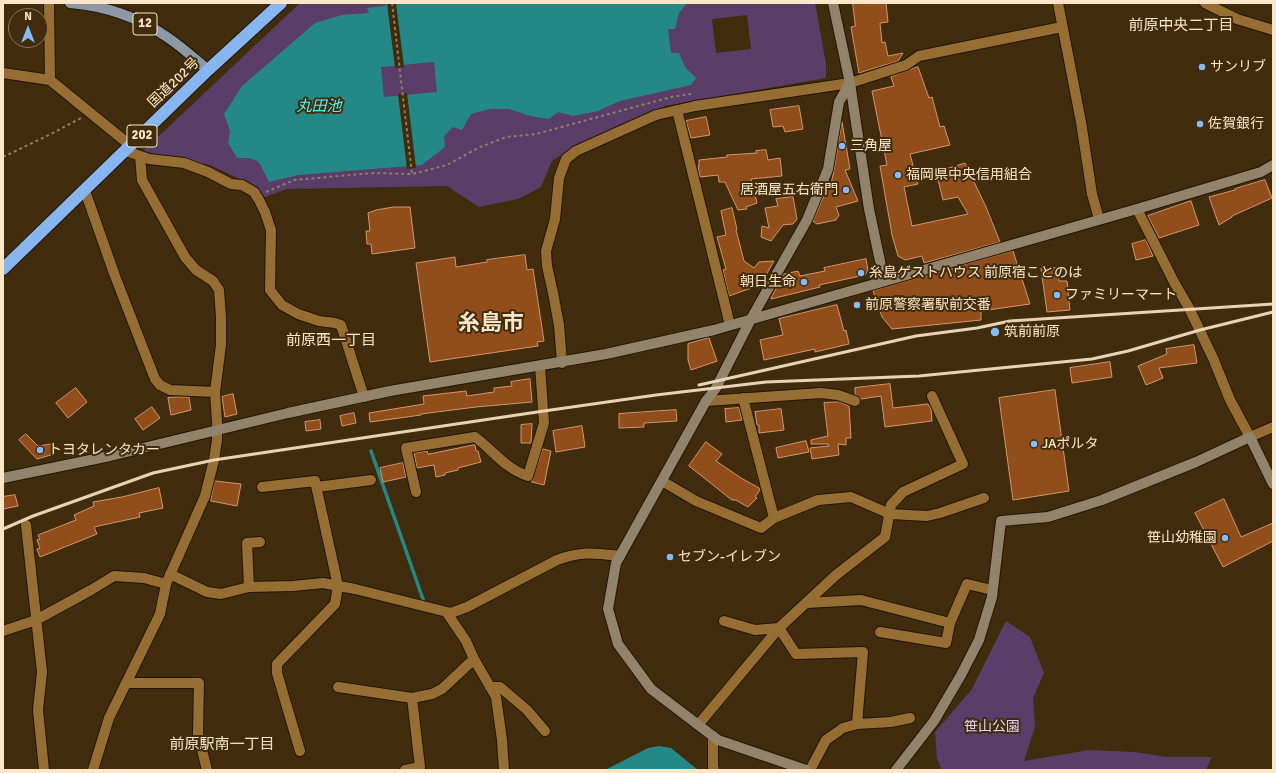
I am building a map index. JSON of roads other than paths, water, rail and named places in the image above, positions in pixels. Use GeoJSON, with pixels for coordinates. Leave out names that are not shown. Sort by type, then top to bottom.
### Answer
{"type":"FeatureCollection","features":[{"type":"Feature","properties":{"kind":"highway","name":"国道202号"},"geometry":{"type":"LineString","coordinates":[[3,269],[208,70],[281,3]]}},
{"type":"Feature","properties":{"kind":"main road","name":"12"},"geometry":{"type":"LineString","coordinates":[[70,3],[88,4],[140,20],[168,38],[208,70]]}},
{"type":"Feature","properties":{"kind":"street"},"geometry":{"type":"LineString","coordinates":[[49,3],[50,80]]}},
{"type":"Feature","properties":{"kind":"street"},"geometry":{"type":"LineString","coordinates":[[833,3],[850,83],[869,209],[884,280]]}},
{"type":"Feature","properties":{"kind":"street"},"geometry":{"type":"LineString","coordinates":[[1058,3],[1081,122],[1092,194],[1098,219]]}},
{"type":"Feature","properties":{"kind":"street"},"geometry":{"type":"LineString","coordinates":[[1205,3],[1238,19],[1273,30]]}},
{"type":"Feature","properties":{"kind":"street"},"geometry":{"type":"LineString","coordinates":[[562,363],[559,325],[547,266],[546,251],[555,219],[559,178],[566,159],[576,151],[656,114],[694,106],[850,83],[906,66],[919,56],[1062,27]]}},
{"type":"Feature","properties":{"kind":"street"},"geometry":{"type":"LineString","coordinates":[[3,73],[50,80],[91,113],[129,148],[140,156],[149,159],[184,163],[208,172],[231,184],[242,185],[256,195],[265,212],[271,230],[270,290],[282,304],[298,314],[319,321],[341,325],[364,397]]}},
{"type":"Feature","properties":{"kind":"street"},"geometry":{"type":"LineString","coordinates":[[806,770],[718,740],[651,689],[618,644],[608,609],[616,563],[706,401],[716,388],[751,319],[807,220],[828,169],[839,102],[850,83]]}},
{"type":"Feature","properties":{"kind":"street"},"geometry":{"type":"LineString","coordinates":[[676,110],[730,325]]}},
{"type":"Feature","properties":{"kind":"street"},"geometry":{"type":"LineString","coordinates":[[93,770],[109,718],[160,614],[168,579],[205,496],[214,460],[218,430],[214,392],[221,346],[219,290],[213,281],[196,270],[185,257],[142,180],[140,156]]}},
{"type":"Feature","properties":{"kind":"street"},"geometry":{"type":"LineString","coordinates":[[3,478],[110,456],[288,413],[390,391],[562,363],[730,325],[1137,209],[1261,172],[1273,165]]}},
{"type":"Feature","properties":{"kind":"street"},"geometry":{"type":"LineString","coordinates":[[85,190],[115,276],[155,379],[160,385],[170,390],[214,392]]}},
{"type":"Feature","properties":{"kind":"street"},"geometry":{"type":"LineString","coordinates":[[1137,209],[1174,282],[1184,298],[1213,358],[1230,400],[1273,484]]}},
{"type":"Feature","properties":{"kind":"street"},"geometry":{"type":"LineString","coordinates":[[416,492],[406,448],[475,437],[485,444],[502,461],[519,473],[528,476],[544,423],[540,366]]}},
{"type":"Feature","properties":{"kind":"street"},"geometry":{"type":"LineString","coordinates":[[706,401],[821,393],[838,395],[855,401]]}},
{"type":"Feature","properties":{"kind":"street"},"geometry":{"type":"LineString","coordinates":[[698,725],[779,628],[836,575],[885,537],[891,505],[903,492],[962,464],[932,396]]}},
{"type":"Feature","properties":{"kind":"street"},"geometry":{"type":"LineString","coordinates":[[743,398],[774,518]]}},
{"type":"Feature","properties":{"kind":"street"},"geometry":{"type":"LineString","coordinates":[[896,770],[934,721],[961,675],[979,640],[992,590],[1001,521],[1048,517],[1102,500],[1196,462],[1273,427]]}},
{"type":"Feature","properties":{"kind":"street"},"geometry":{"type":"LineString","coordinates":[[316,487],[371,480]]}},
{"type":"Feature","properties":{"kind":"street"},"geometry":{"type":"LineString","coordinates":[[262,487],[315,481],[338,586],[335,604],[277,664],[278,673],[300,751]]}},
{"type":"Feature","properties":{"kind":"street"},"geometry":{"type":"LineString","coordinates":[[662,481],[696,501],[761,528],[774,518],[818,500],[851,498],[890,514],[927,516],[984,498]]}},
{"type":"Feature","properties":{"kind":"street"},"geometry":{"type":"LineString","coordinates":[[26,525],[42,672],[38,710],[44,770]]}},
{"type":"Feature","properties":{"kind":"street"},"geometry":{"type":"LineString","coordinates":[[250,587],[248,543],[260,542]]}},
{"type":"Feature","properties":{"kind":"street"},"geometry":{"type":"LineString","coordinates":[[3,631],[36,620],[114,576],[168,579],[207,592],[221,594],[250,587],[323,584],[355,589],[451,613],[467,607],[567,556],[585,553],[620,556]]}},
{"type":"Feature","properties":{"kind":"street"},"geometry":{"type":"LineString","coordinates":[[880,632],[946,643],[950,624],[967,584],[992,590]]}},
{"type":"Feature","properties":{"kind":"street"},"geometry":{"type":"LineString","coordinates":[[806,603],[861,600],[950,624]]}},
{"type":"Feature","properties":{"kind":"street"},"geometry":{"type":"LineString","coordinates":[[447,613],[466,641],[474,660],[496,697],[502,740],[504,770]]}},
{"type":"Feature","properties":{"kind":"street"},"geometry":{"type":"LineString","coordinates":[[724,620],[754,630],[779,628]]}},
{"type":"Feature","properties":{"kind":"street"},"geometry":{"type":"LineString","coordinates":[[779,628],[796,654],[863,652],[857,724]]}},
{"type":"Feature","properties":{"kind":"street"},"geometry":{"type":"LineString","coordinates":[[338,687],[412,698],[432,694],[442,689],[474,660]]}},
{"type":"Feature","properties":{"kind":"street"},"geometry":{"type":"LineString","coordinates":[[127,682],[198,683],[198,734],[207,770]]}},
{"type":"Feature","properties":{"kind":"street"},"geometry":{"type":"LineString","coordinates":[[490,688],[500,687],[527,710],[544,731]]}},
{"type":"Feature","properties":{"kind":"street"},"geometry":{"type":"LineString","coordinates":[[405,770],[420,767],[412,698]]}},
{"type":"Feature","properties":{"kind":"street"},"geometry":{"type":"LineString","coordinates":[[810,770],[826,740],[843,728],[857,724],[891,722],[910,718]]}},
{"type":"Feature","properties":{"kind":"street"},"geometry":{"type":"LineString","coordinates":[[713,736],[714,770]]}},
{"type":"Feature","properties":{"kind":"water","name":"丸田池"},"geometry":{"type":"Polygon","coordinates":[[[387,3],[687,3],[679,13],[675,29],[668,29],[671,53],[679,53],[685,67],[696,78],[691,85],[620,101],[598,111],[573,116],[558,112],[549,119],[530,116],[509,109],[490,109],[471,114],[462,130],[453,127],[444,136],[445,147],[422,165],[298,175],[269,182],[259,162],[251,159],[237,158],[228,143],[230,131],[224,114],[242,86],[315,23],[342,15],[369,13],[367,8],[385,6],[387,3]],[[434,62],[381,67],[384,97],[437,92],[434,62]]]}},
{"type":"Feature","properties":{"kind":"water"},"geometry":{"type":"Polygon","coordinates":[[[659,746],[671,748],[698,770],[605,770],[648,748],[659,746]]]}},
{"type":"Feature","properties":{"kind":"waterway"},"geometry":{"type":"LineString","coordinates":[[371,451],[424,602]]}},
{"type":"Feature","properties":{"kind":"railway"},"geometry":{"type":"LineString","coordinates":[[699,385],[916,336],[977,328],[1010,321],[1273,304]]}},
{"type":"Feature","properties":{"kind":"railway"},"geometry":{"type":"LineString","coordinates":[[3,529],[33,516],[153,473],[214,460],[656,395],[766,382],[919,376],[1092,359],[1128,351],[1200,330],[1273,312]]}},
{"type":"Feature","properties":{"kind":"place","name":"サンリブ"},"geometry":{"type":"Point","coordinates":[1202,67]}},
{"type":"Feature","properties":{"kind":"place","name":"佐賀銀行"},"geometry":{"type":"Point","coordinates":[1200,124]}},
{"type":"Feature","properties":{"kind":"place","name":"三角屋"},"geometry":{"type":"Point","coordinates":[842,146]}},
{"type":"Feature","properties":{"kind":"place","name":"福岡県中央信用組合"},"geometry":{"type":"Point","coordinates":[898,175]}},
{"type":"Feature","properties":{"kind":"place","name":"居酒屋五右衛門"},"geometry":{"type":"Point","coordinates":[846,190]}},
{"type":"Feature","properties":{"kind":"place","name":"糸島ゲストハウス 前原宿ことのは"},"geometry":{"type":"Point","coordinates":[861,273]}},
{"type":"Feature","properties":{"kind":"place","name":"朝日生命"},"geometry":{"type":"Point","coordinates":[804,282]}},
{"type":"Feature","properties":{"kind":"place","name":"ファミリーマート"},"geometry":{"type":"Point","coordinates":[1057,295]}},
{"type":"Feature","properties":{"kind":"place","name":"前原警察署駅前交番"},"geometry":{"type":"Point","coordinates":[857,305]}},
{"type":"Feature","properties":{"kind":"place","name":"筑前前原"},"geometry":{"type":"Point","coordinates":[995,332]}},
{"type":"Feature","properties":{"kind":"place","name":"JAポルタ"},"geometry":{"type":"Point","coordinates":[1034,444]}},
{"type":"Feature","properties":{"kind":"place","name":"トヨタレンタカー"},"geometry":{"type":"Point","coordinates":[40,450]}},
{"type":"Feature","properties":{"kind":"place","name":"笹山幼稚園"},"geometry":{"type":"Point","coordinates":[1225,538]}},
{"type":"Feature","properties":{"kind":"place","name":"セブン-イレブン"},"geometry":{"type":"Point","coordinates":[670,557]}},
{"type":"Feature","properties":{"kind":"district","name":"前原中央二丁目"},"geometry":{"type":"Point","coordinates":[1181,26]}},
{"type":"Feature","properties":{"kind":"district","name":"糸島市"},"geometry":{"type":"Point","coordinates":[491,324]}},
{"type":"Feature","properties":{"kind":"district","name":"前原西一丁目"},"geometry":{"type":"Point","coordinates":[331,341]}},
{"type":"Feature","properties":{"kind":"district","name":"前原駅南一丁目"},"geometry":{"type":"Point","coordinates":[222,745]}},
{"type":"Feature","properties":{"kind":"park label","name":"笹山公園"},"geometry":{"type":"Point","coordinates":[992,727]}}]}
